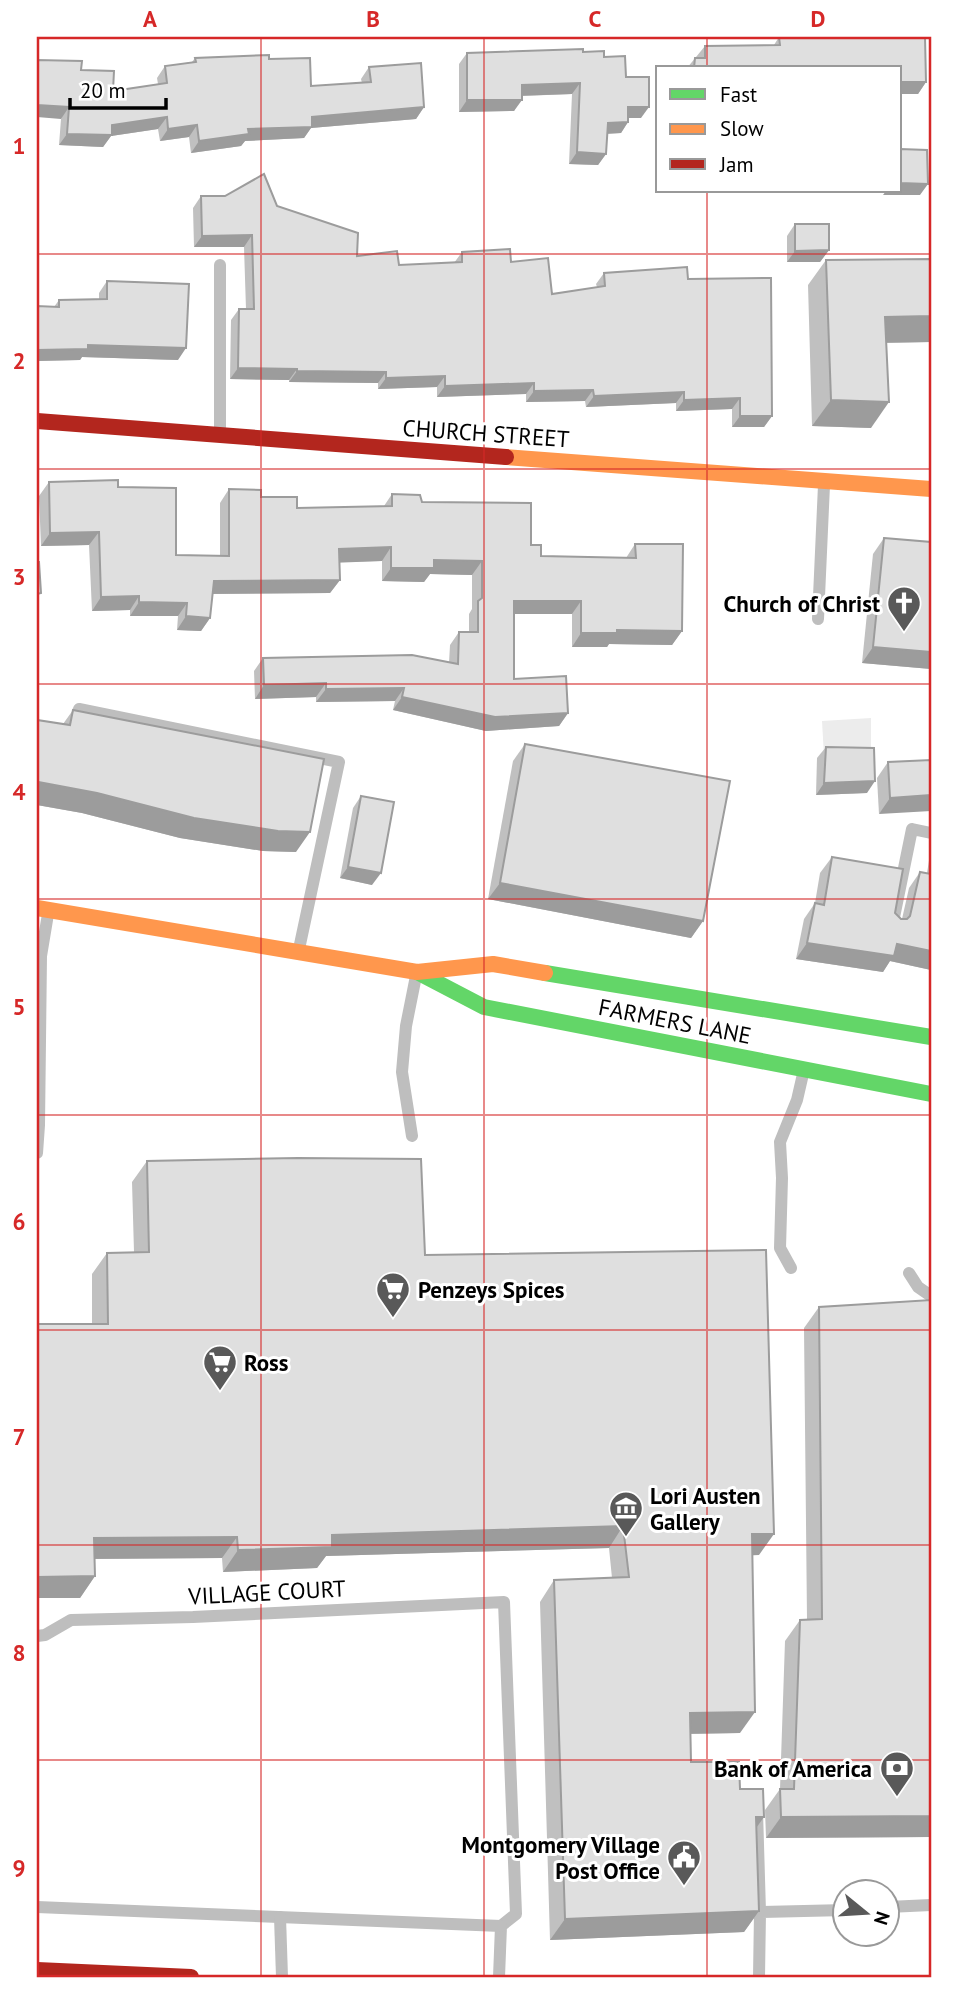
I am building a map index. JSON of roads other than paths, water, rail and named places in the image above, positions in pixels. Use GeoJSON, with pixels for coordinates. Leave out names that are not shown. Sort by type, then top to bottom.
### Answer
{"type":"FeatureCollection","features":[{"type":"Feature","properties":{"kind":"main road","name":"CHURCH STREET"},"geometry":{"type":"LineString","coordinates":[[37,421],[931,489]]}},
{"type":"Feature","properties":{"kind":"main road","name":"FARMERS LANE"},"geometry":{"type":"LineString","coordinates":[[42,909],[417,972],[493,964],[931,1037]]}},
{"type":"Feature","properties":{"kind":"main road","name":"FARMERS LANE"},"geometry":{"type":"LineString","coordinates":[[417,972],[484,1007],[931,1094]]}},
{"type":"Feature","properties":{"kind":"main road"},"geometry":{"type":"LineString","coordinates":[[37,1970],[91,1976],[191,1977]]}},
{"type":"Feature","properties":{"kind":"lane"},"geometry":{"type":"LineString","coordinates":[[220,265],[220,435]]}},
{"type":"Feature","properties":{"kind":"lane"},"geometry":{"type":"LineString","coordinates":[[818,620],[824,481]]}},
{"type":"Feature","properties":{"kind":"lane"},"geometry":{"type":"LineString","coordinates":[[79,709],[339,762],[298,952]]}},
{"type":"Feature","properties":{"kind":"lane"},"geometry":{"type":"LineString","coordinates":[[892,927],[912,829],[931,833]]}},
{"type":"Feature","properties":{"kind":"lane"},"geometry":{"type":"LineString","coordinates":[[37,1153],[42,909]]}},
{"type":"Feature","properties":{"kind":"lane"},"geometry":{"type":"LineString","coordinates":[[412,1136],[402,1072],[406,1026],[417,972]]}},
{"type":"Feature","properties":{"kind":"lane"},"geometry":{"type":"LineString","coordinates":[[791,1268],[780,1248],[780,1142],[797,1100],[804,1070]]}},
{"type":"Feature","properties":{"kind":"lane"},"geometry":{"type":"LineString","coordinates":[[909,1273],[918,1287],[931,1296]]}},
{"type":"Feature","properties":{"kind":"lane","name":"VILLAGE COURT"},"geometry":{"type":"LineString","coordinates":[[37,1636],[45,1635],[71,1620],[220,1616],[504,1602],[516,1914],[501,1926]]}},
{"type":"Feature","properties":{"kind":"lane"},"geometry":{"type":"LineString","coordinates":[[757,1792],[759,1977]]}},
{"type":"Feature","properties":{"kind":"lane"},"geometry":{"type":"LineString","coordinates":[[902,1906],[931,1905]]}},
{"type":"Feature","properties":{"kind":"lane"},"geometry":{"type":"LineString","coordinates":[[37,1907],[501,1926],[499,1977]]}},
{"type":"Feature","properties":{"kind":"lane"},"geometry":{"type":"LineString","coordinates":[[760,1912],[832,1910]]}},
{"type":"Feature","properties":{"kind":"lane"},"geometry":{"type":"LineString","coordinates":[[280,1917],[282,1977]]}},
{"type":"Feature","properties":{"kind":"place","name":"Church of Christ"},"geometry":{"type":"Point","coordinates":[904,633]}},
{"type":"Feature","properties":{"kind":"place","name":"Penzeys Spices"},"geometry":{"type":"Point","coordinates":[393,1319]}},
{"type":"Feature","properties":{"kind":"place","name":"Ross"},"geometry":{"type":"Point","coordinates":[220,1392]}},
{"type":"Feature","properties":{"kind":"place","name":"Lori Austen Gallery"},"geometry":{"type":"Point","coordinates":[626,1538]}},
{"type":"Feature","properties":{"kind":"place","name":"Bank of America"},"geometry":{"type":"Point","coordinates":[897,1798]}},
{"type":"Feature","properties":{"kind":"place","name":"Montgomery Village Post Office"},"geometry":{"type":"Point","coordinates":[684,1887]}}]}
